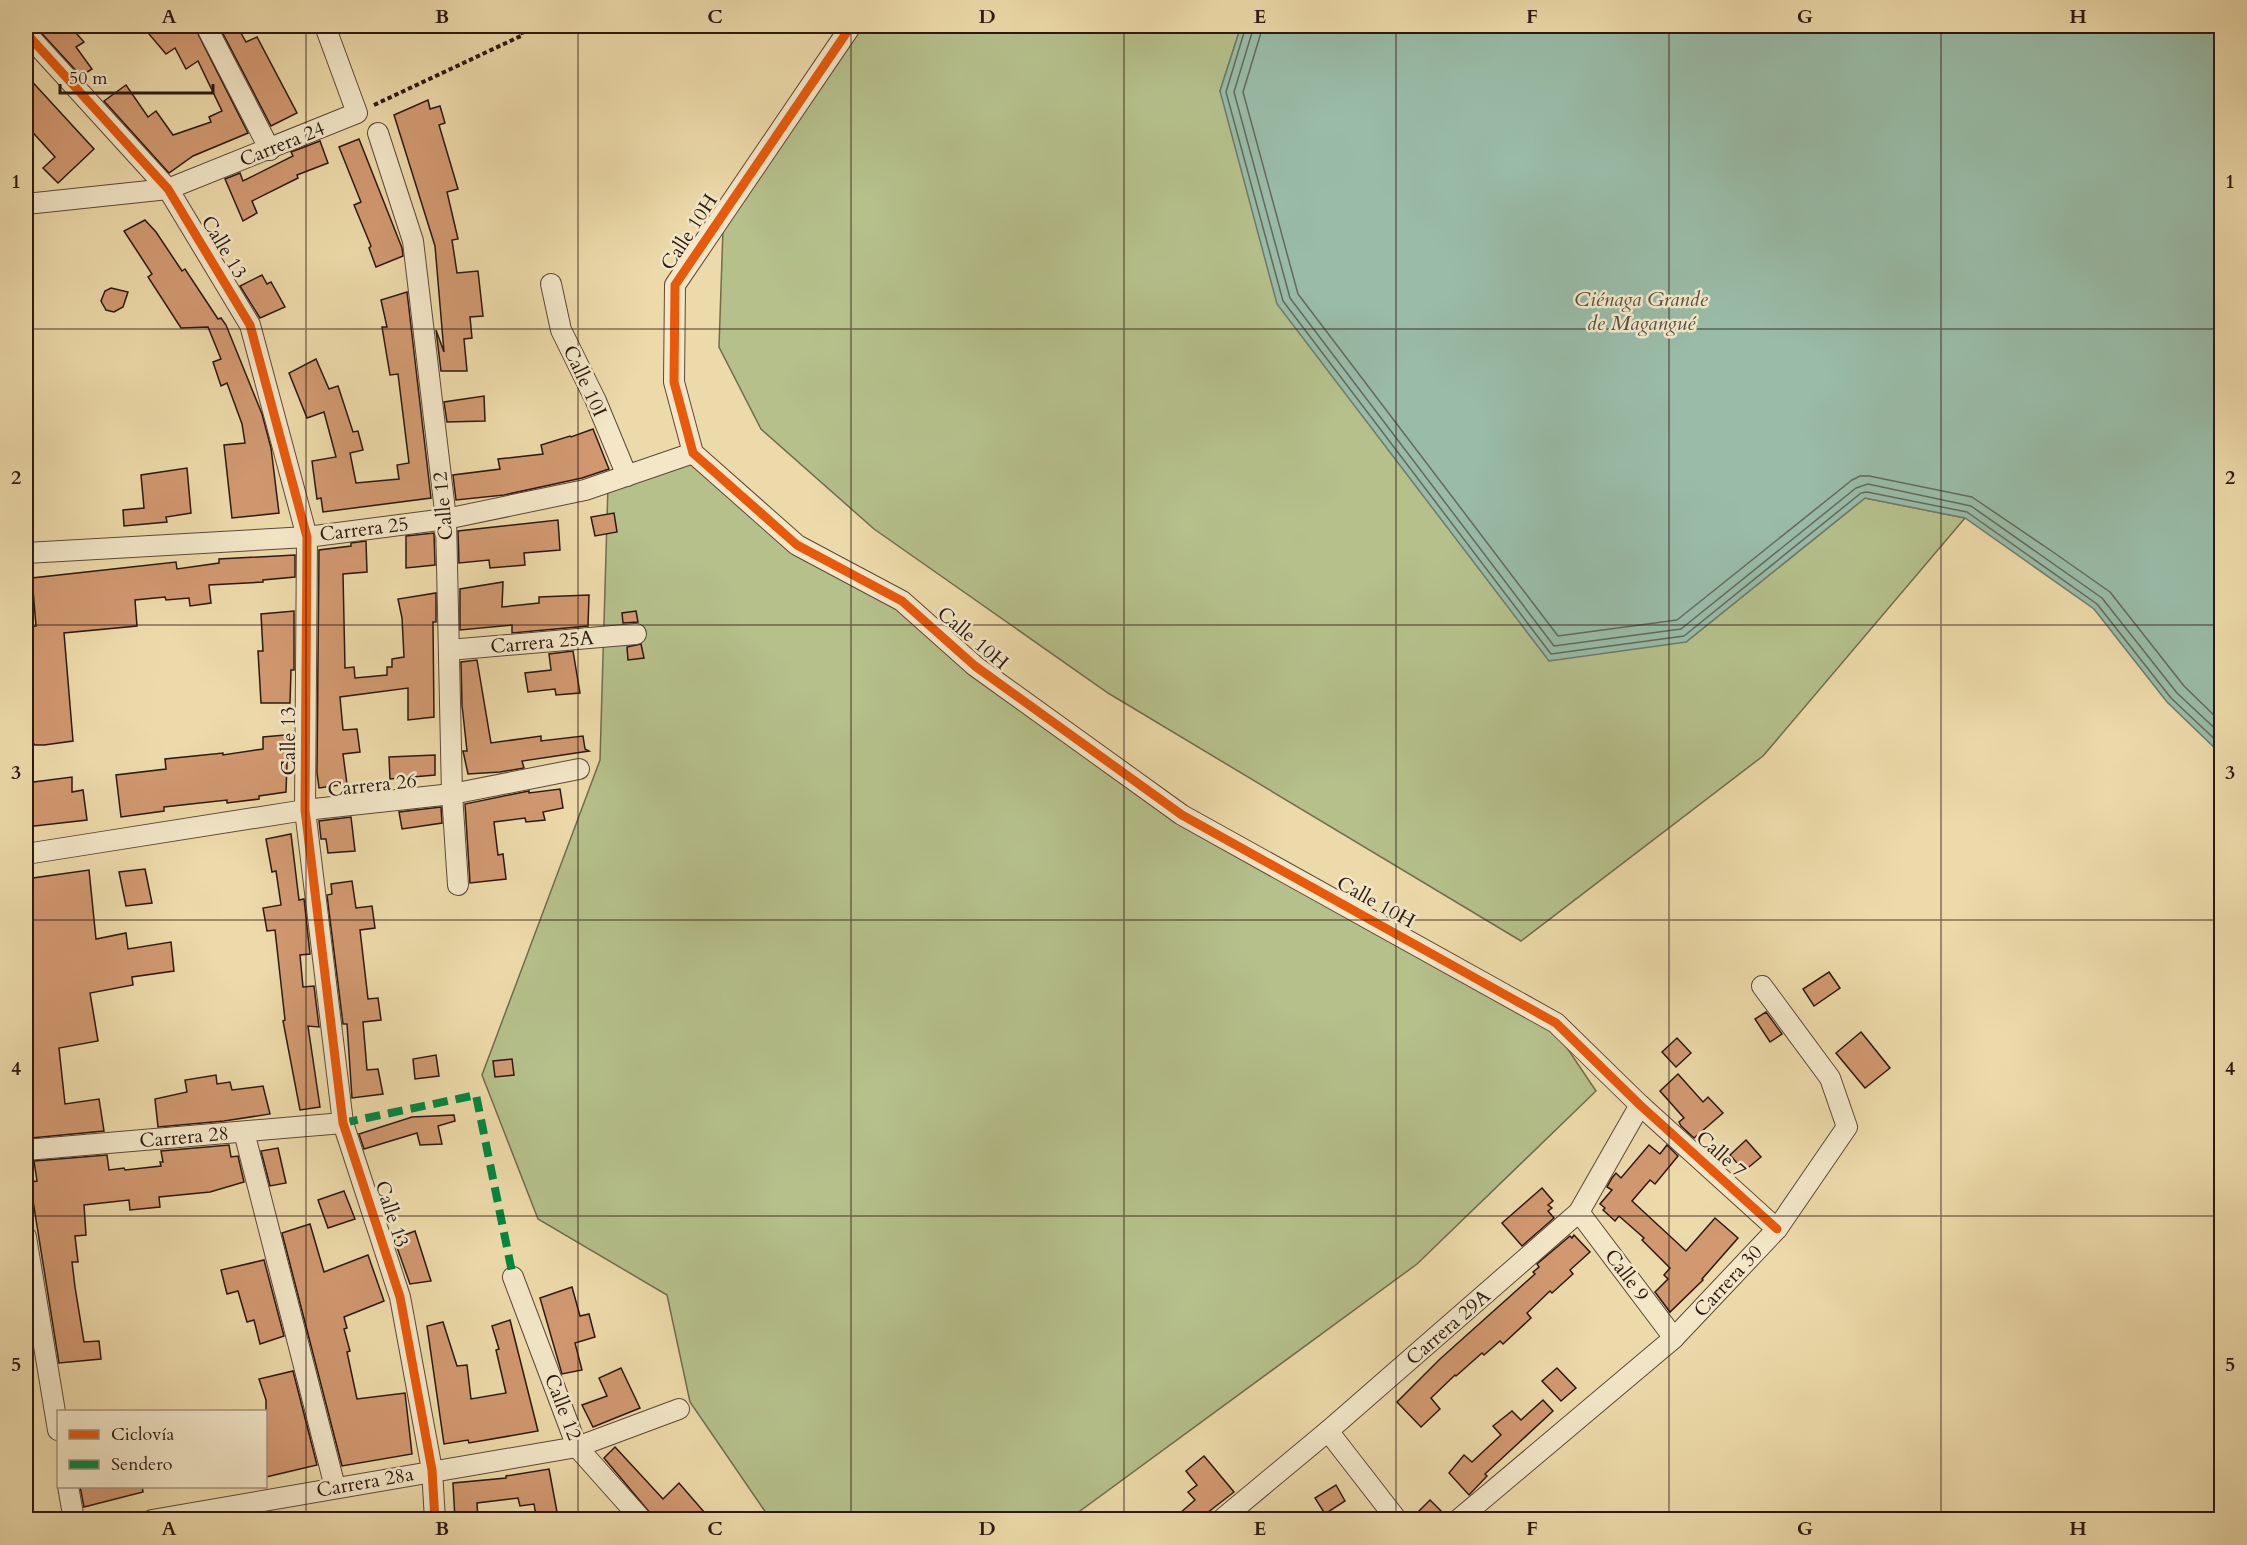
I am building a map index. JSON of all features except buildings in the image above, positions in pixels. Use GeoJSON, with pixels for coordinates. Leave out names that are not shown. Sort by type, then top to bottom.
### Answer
{"type":"FeatureCollection","features":[{"type":"Feature","properties":{"kind":"street"},"geometry":{"type":"LineString","coordinates":[[206,26],[270,150]]}},
{"type":"Feature","properties":{"kind":"street"},"geometry":{"type":"LineString","coordinates":[[325,26],[357,113]]}},
{"type":"Feature","properties":{"kind":"street","name":"Calle 10H"},"geometry":{"type":"LineString","coordinates":[[851,26],[675,285],[674,382],[693,453],[797,545],[902,601],[975,666],[1182,816],[1556,1023],[1640,1106]]}},
{"type":"Feature","properties":{"kind":"street","name":"Calle 13"},"geometry":{"type":"LineString","coordinates":[[26,33],[168,189],[250,325],[307,537],[305,810],[343,1123],[400,1297],[432,1470],[435,1520]]}},
{"type":"Feature","properties":{"kind":"street","name":"Carrera 24"},"geometry":{"type":"LineString","coordinates":[[26,204],[168,189],[270,150],[357,113]]}},
{"type":"Feature","properties":{"kind":"street","name":"Calle 12"},"geometry":{"type":"LineString","coordinates":[[378,133],[413,241],[446,519],[452,794],[458,885]]}},
{"type":"Feature","properties":{"kind":"street","name":"Calle 10I"},"geometry":{"type":"LineString","coordinates":[[551,284],[561,330],[596,401],[627,476]]}},
{"type":"Feature","properties":{"kind":"street","name":"Carrera 25"},"geometry":{"type":"LineString","coordinates":[[26,553],[307,537],[446,519],[585,490],[693,453]]}},
{"type":"Feature","properties":{"kind":"street","name":"Carrera 25A"},"geometry":{"type":"LineString","coordinates":[[449,650],[636,634]]}},
{"type":"Feature","properties":{"kind":"street","name":"Carrera 26"},"geometry":{"type":"LineString","coordinates":[[26,854],[305,810],[452,794],[579,769]]}},
{"type":"Feature","properties":{"kind":"street","name":"Carrera 30"},"geometry":{"type":"LineString","coordinates":[[1458,1520],[1674,1338],[1778,1229],[1847,1127],[1830,1078],[1762,986]]}},
{"type":"Feature","properties":{"kind":"street","name":"Carrera 29A"},"geometry":{"type":"LineString","coordinates":[[1221,1520],[1328,1431],[1579,1212],[1640,1106]]}},
{"type":"Feature","properties":{"kind":"street","name":"Calle 7"},"geometry":{"type":"LineString","coordinates":[[1640,1106],[1778,1229]]}},
{"type":"Feature","properties":{"kind":"street","name":"Carrera 28"},"geometry":{"type":"LineString","coordinates":[[26,1150],[343,1123]]}},
{"type":"Feature","properties":{"kind":"street"},"geometry":{"type":"LineString","coordinates":[[244,1132],[335,1487]]}},
{"type":"Feature","properties":{"kind":"street","name":"Calle 9"},"geometry":{"type":"LineString","coordinates":[[1579,1212],[1674,1338]]}},
{"type":"Feature","properties":{"kind":"street"},"geometry":{"type":"LineString","coordinates":[[26,1237],[57,1424]]}},
{"type":"Feature","properties":{"kind":"street","name":"Calle 12"},"geometry":{"type":"LineString","coordinates":[[513,1277],[577,1447],[642,1520]]}},
{"type":"Feature","properties":{"kind":"street","name":"Carrera 28a"},"geometry":{"type":"LineString","coordinates":[[152,1520],[432,1470],[577,1447],[679,1408]]}},
{"type":"Feature","properties":{"kind":"street"},"geometry":{"type":"LineString","coordinates":[[1328,1431],[1397,1520]]}},
{"type":"Feature","properties":{"kind":"street"},"geometry":{"type":"LineString","coordinates":[[68,1488],[74,1520]]}},
{"type":"Feature","properties":{"kind":"path"},"geometry":{"type":"LineString","coordinates":[[357,113],[523,34],[520,26]]}},
{"type":"Feature","properties":{"kind":"green space"},"geometry":{"type":"Polygon","coordinates":[[[862,26],[1241,26],[1220,91],[1686,642],[1865,498],[1965,518],[1763,756],[1521,941],[1108,693],[874,529],[761,429],[719,347],[723,229],[862,26]]]}},
{"type":"Feature","properties":{"kind":"green space"},"geometry":{"type":"Polygon","coordinates":[[[692,458],[794,548],[900,606],[1180,822],[1553,1027],[1596,1091],[1417,1264],[1069,1519],[771,1520],[690,1402],[667,1295],[538,1219],[482,1075],[600,760],[608,485],[692,458]]]}},
{"type":"Feature","properties":{"kind":"water","name":"Ciénaga Grande de Magangué"},"geometry":{"type":"Polygon","coordinates":[[[1241,26],[2221,26],[2221,754],[2167,702],[2094,609],[1965,518],[1865,498],[1686,642],[1549,661],[1277,304],[1220,91],[1241,26]]]}},
{"type":"Feature","properties":{"kind":"marked path"},"geometry":{"type":"LineString","coordinates":[[343,1123],[476,1095],[513,1277]]}},
{"type":"Feature","properties":{"kind":"cycle path"},"geometry":{"type":"LineString","coordinates":[[851,26],[675,285],[674,382],[693,453],[797,545],[902,601],[975,666],[1182,815],[1556,1023],[1640,1105],[1777,1229]]}},
{"type":"Feature","properties":{"kind":"cycle path"},"geometry":{"type":"LineString","coordinates":[[26,33],[168,189],[250,325],[307,537],[305,810],[343,1123],[400,1297],[432,1470],[435,1520]]}}]}
